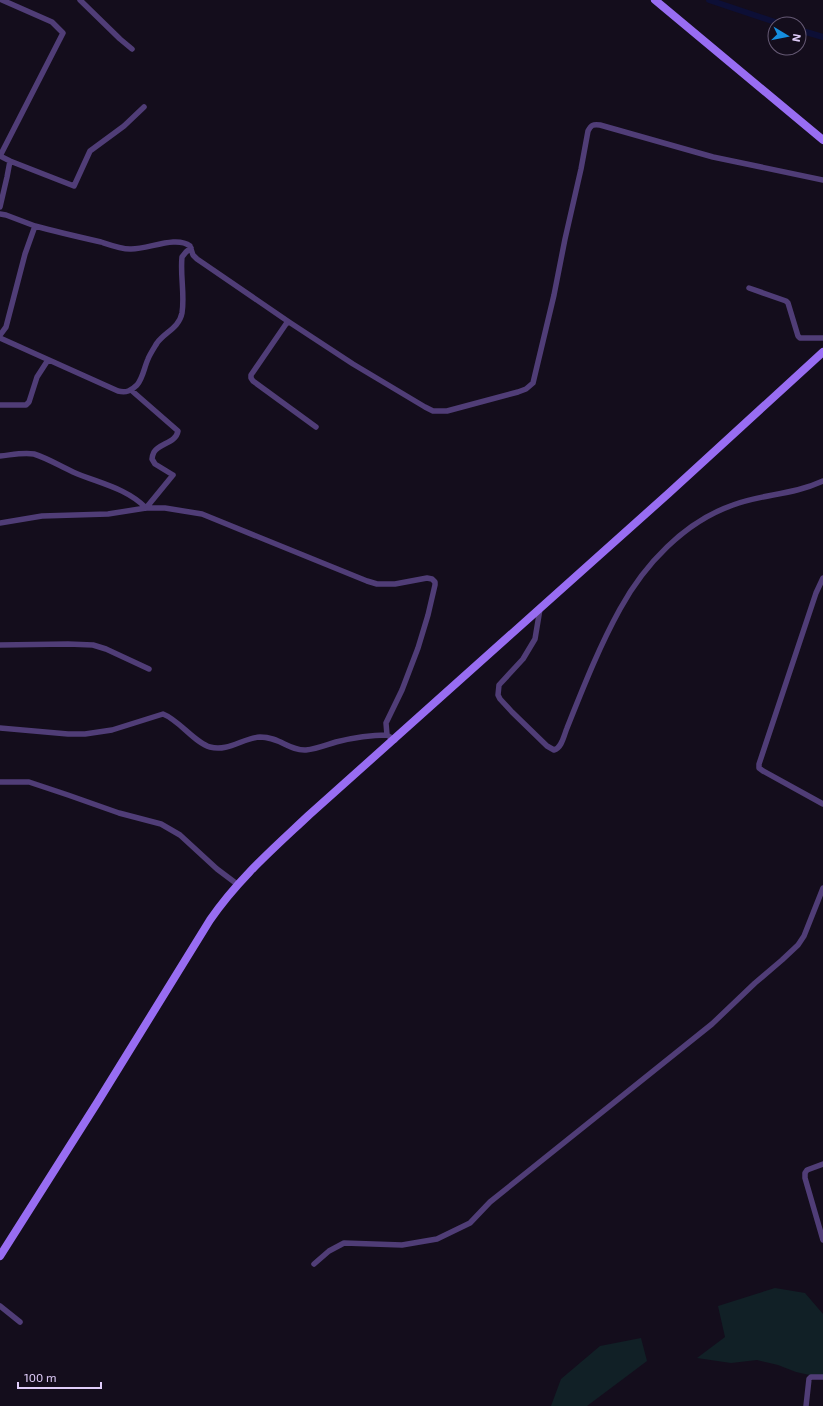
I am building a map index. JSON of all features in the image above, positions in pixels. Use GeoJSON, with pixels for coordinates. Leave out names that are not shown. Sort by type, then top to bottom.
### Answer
{"type":"FeatureCollection","features":[{"type":"Feature","properties":{"kind":"main road"},"geometry":{"type":"LineString","coordinates":[[655,0],[823,140]]}},
{"type":"Feature","properties":{"kind":"main road"},"geometry":{"type":"LineString","coordinates":[[0,1256],[210,920],[237,884],[309,815],[768,404],[823,352]]}},
{"type":"Feature","properties":{"kind":"street"},"geometry":{"type":"LineString","coordinates":[[2,0],[52,22],[63,33],[0,156],[10,162],[74,186],[90,151],[124,126],[144,107]]}},
{"type":"Feature","properties":{"kind":"street"},"geometry":{"type":"LineString","coordinates":[[80,0],[132,49]]}},
{"type":"Feature","properties":{"kind":"street"},"geometry":{"type":"LineString","coordinates":[[0,214],[35,226],[130,249],[181,242],[189,244],[196,259],[353,364],[433,411],[447,411],[471,406],[526,389],[532,383],[554,295],[586,140],[590,127],[594,124],[713,157],[823,180]]}},
{"type":"Feature","properties":{"kind":"street"},"geometry":{"type":"LineString","coordinates":[[0,207],[8,177],[10,162]]}},
{"type":"Feature","properties":{"kind":"street"},"geometry":{"type":"LineString","coordinates":[[35,226],[25,254],[6,327],[0,336],[48,360],[118,391],[125,392],[131,390],[138,384],[148,359],[158,342],[179,322],[182,313],[182,257],[191,248]]}},
{"type":"Feature","properties":{"kind":"street"},"geometry":{"type":"LineString","coordinates":[[749,288],[786,301],[800,338],[823,338]]}},
{"type":"Feature","properties":{"kind":"street"},"geometry":{"type":"LineString","coordinates":[[289,322],[281,330],[251,375],[251,378],[252,381],[316,427]]}},
{"type":"Feature","properties":{"kind":"street"},"geometry":{"type":"LineString","coordinates":[[0,405],[26,405],[29,402],[37,377],[48,360]]}},
{"type":"Feature","properties":{"kind":"street"},"geometry":{"type":"LineString","coordinates":[[131,390],[178,431],[178,434],[173,440],[154,452],[152,459],[155,464],[173,475],[146,508]]}},
{"type":"Feature","properties":{"kind":"street"},"geometry":{"type":"LineString","coordinates":[[0,456],[21,453],[34,454],[73,472],[121,490],[138,500],[146,508]]}},
{"type":"Feature","properties":{"kind":"street"},"geometry":{"type":"LineString","coordinates":[[540,609],[533,643],[523,658],[499,685],[498,695],[517,717],[547,746],[554,750],[559,748],[579,698],[619,610],[637,580],[679,536],[698,521],[733,504],[791,492],[823,481]]}},
{"type":"Feature","properties":{"kind":"street"},"geometry":{"type":"LineString","coordinates":[[0,523],[42,516],[108,514],[146,508],[165,508],[202,514],[358,578],[377,584],[395,584],[422,578],[432,579],[435,582],[435,585],[428,615],[407,677],[386,723],[386,735]]}},
{"type":"Feature","properties":{"kind":"street"},"geometry":{"type":"LineString","coordinates":[[823,579],[816,592],[759,764],[759,768],[763,772],[823,804]]}},
{"type":"Feature","properties":{"kind":"street"},"geometry":{"type":"LineString","coordinates":[[0,645],[93,645],[106,649],[149,668]]}},
{"type":"Feature","properties":{"kind":"street"},"geometry":{"type":"LineString","coordinates":[[0,728],[85,734],[112,730],[163,714],[204,744],[217,748],[225,748],[250,738],[260,737],[276,739],[291,747],[305,750],[359,737],[386,735],[394,740]]}},
{"type":"Feature","properties":{"kind":"street"},"geometry":{"type":"LineString","coordinates":[[0,782],[29,782],[119,814],[161,824],[180,834],[217,869],[237,884]]}},
{"type":"Feature","properties":{"kind":"street"},"geometry":{"type":"LineString","coordinates":[[314,1264],[329,1251],[344,1242],[402,1244],[422,1242],[437,1239],[470,1224],[490,1202],[712,1024],[798,945],[804,936],[823,888]]}},
{"type":"Feature","properties":{"kind":"street"},"geometry":{"type":"LineString","coordinates":[[823,1164],[807,1170],[805,1173],[805,1178],[823,1240]]}},
{"type":"Feature","properties":{"kind":"street"},"geometry":{"type":"LineString","coordinates":[[0,1306],[20,1322]]}},
{"type":"Feature","properties":{"kind":"street"},"geometry":{"type":"LineString","coordinates":[[806,1406],[809,1379],[815,1376],[823,1377]]}},
{"type":"Feature","properties":{"kind":"shaded area"},"geometry":{"type":"Polygon","coordinates":[[[775,1288],[805,1293],[823,1314],[823,1378],[796,1372],[778,1365],[757,1360],[731,1363],[697,1358],[725,1337],[718,1306],[775,1288]]]}},
{"type":"Feature","properties":{"kind":"shaded area"},"geometry":{"type":"Polygon","coordinates":[[[641,1338],[647,1361],[587,1406],[551,1406],[561,1379],[600,1346],[641,1338]]]}},
{"type":"Feature","properties":{"kind":"waterway"},"geometry":{"type":"LineString","coordinates":[[709,0],[767,19]]}},
{"type":"Feature","properties":{"kind":"waterway"},"geometry":{"type":"LineString","coordinates":[[807,32],[823,37]]}}]}
